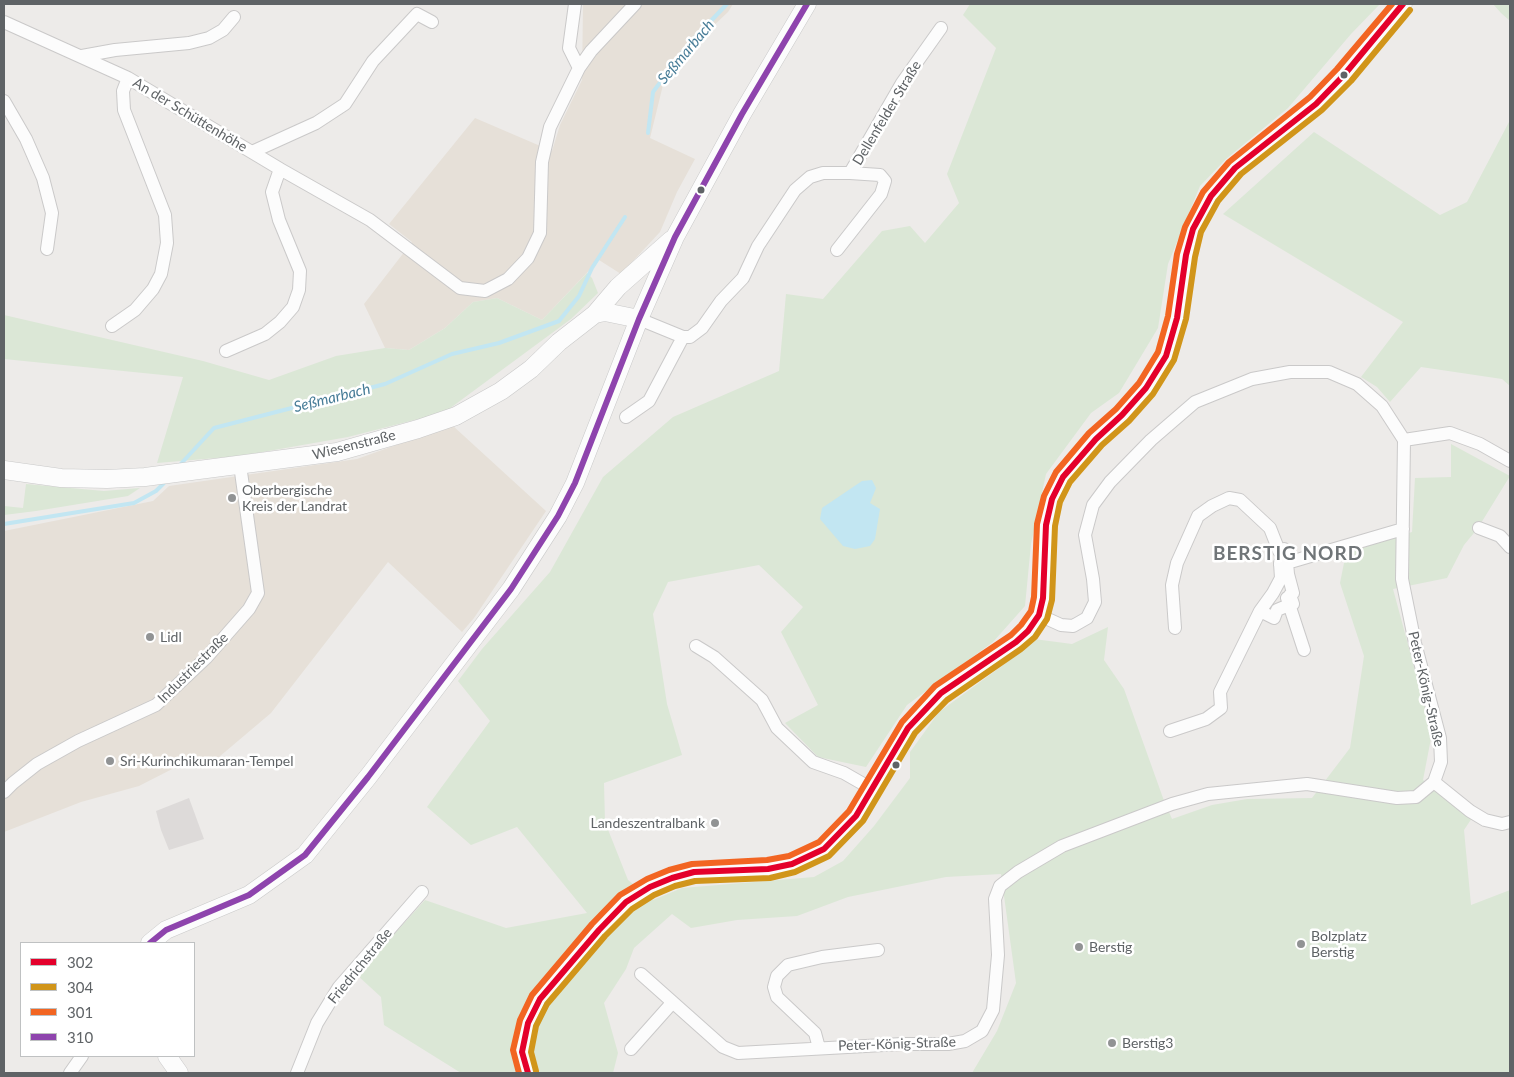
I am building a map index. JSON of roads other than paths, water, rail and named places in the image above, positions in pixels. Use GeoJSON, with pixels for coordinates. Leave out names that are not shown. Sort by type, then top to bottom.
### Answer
{"type":"FeatureCollection","features":[{"type":"Feature","properties":{"kind":"street"},"geometry":{"type":"LineString","coordinates":[[575,4],[569,48],[579,68]]}},
{"type":"Feature","properties":{"kind":"street","name":"An der Schüttenhöhe"},"geometry":{"type":"LineString","coordinates":[[4,22],[128,78],[280,169],[370,220],[460,288],[485,291],[508,279],[528,258],[540,233],[542,162],[550,127],[579,68],[591,51],[635,4]]}},
{"type":"Feature","properties":{"kind":"street"},"geometry":{"type":"LineString","coordinates":[[151,942],[166,930],[249,895],[305,855],[511,589],[558,516],[574,483],[639,319],[675,236],[742,114],[807,4]]}},
{"type":"Feature","properties":{"kind":"street"},"geometry":{"type":"LineString","coordinates":[[528,1073],[522,1052],[528,1023],[540,999],[599,930],[626,902],[650,887],[694,872],[768,869],[792,864],[824,849],[856,816],[908,728],[941,693],[1016,642],[1028,631],[1039,616],[1043,598],[1046,525],[1052,500],[1063,477],[1096,439],[1122,416],[1146,388],[1166,356],[1177,318],[1186,255],[1194,229],[1210,196],[1236,168],[1316,104],[1344,75],[1403,4]]}},
{"type":"Feature","properties":{"kind":"street","name":"An der Schüttenhöhe"},"geometry":{"type":"LineString","coordinates":[[252,152],[316,123],[345,104],[373,61],[416,14],[432,22]]}},
{"type":"Feature","properties":{"kind":"street"},"geometry":{"type":"LineString","coordinates":[[82,56],[115,50],[190,43],[209,38],[223,30],[234,17]]}},
{"type":"Feature","properties":{"kind":"street","name":"Dellenfelder Straße"},"geometry":{"type":"LineString","coordinates":[[850,173],[902,83],[941,28]]}},
{"type":"Feature","properties":{"kind":"street","name":"An der Schüttenhöhe"},"geometry":{"type":"LineString","coordinates":[[112,326],[135,310],[153,290],[161,274],[167,243],[165,215],[124,110],[124,91],[128,78]]}},
{"type":"Feature","properties":{"kind":"street"},"geometry":{"type":"LineString","coordinates":[[4,101],[26,139],[42,178],[52,213],[47,249]]}},
{"type":"Feature","properties":{"kind":"street"},"geometry":{"type":"LineString","coordinates":[[226,351],[265,334],[294,307],[299,290],[300,271],[279,220],[272,192],[280,169]]}},
{"type":"Feature","properties":{"kind":"street","name":"Dellenfelder Straße"},"geometry":{"type":"LineString","coordinates":[[683,337],[690,337],[702,328],[721,301],[743,278],[758,246],[795,190],[810,177],[823,173],[880,174],[884,182],[881,194],[837,250]]}},
{"type":"Feature","properties":{"kind":"street","name":"Wiesenstraße"},"geometry":{"type":"LineString","coordinates":[[4,470],[61,478],[107,479],[176,474],[337,452],[456,416],[500,391],[531,369],[559,342],[595,314],[618,287],[675,236]]}},
{"type":"Feature","properties":{"kind":"street"},"geometry":{"type":"LineString","coordinates":[[595,314],[606,312],[639,319],[683,337],[650,401],[626,418]]}},
{"type":"Feature","properties":{"kind":"street"},"geometry":{"type":"LineString","coordinates":[[1039,616],[1061,625],[1073,626],[1087,618],[1095,602],[1093,578],[1084,535],[1093,505],[1110,482],[1151,440],[1195,402],[1252,379],[1290,372],[1329,372],[1357,384],[1370,395],[1390,416],[1404,440],[1450,433],[1480,444],[1510,461]]}},
{"type":"Feature","properties":{"kind":"street","name":"Peter-König-Straße"},"geometry":{"type":"LineString","coordinates":[[641,974],[723,1048],[738,1053],[902,1044],[948,1044],[965,1041],[982,1031],[993,1010],[998,955],[995,899],[1000,886],[1018,872],[1062,846],[1172,804],[1208,794],[1307,784],[1397,798],[1416,797],[1434,782],[1441,762],[1440,738],[1415,643],[1402,579],[1404,440]]}},
{"type":"Feature","properties":{"kind":"street","name":"Industriestraße"},"geometry":{"type":"LineString","coordinates":[[4,792],[13,782],[54,754],[156,705],[206,658],[250,609],[258,593],[240,465]]}},
{"type":"Feature","properties":{"kind":"street"},"geometry":{"type":"LineString","coordinates":[[1170,730],[1206,719],[1222,708],[1220,692],[1260,611],[1273,594],[1283,569],[1284,549],[1279,551],[1270,528],[1240,500],[1229,498],[1212,506],[1198,516],[1177,563],[1172,585],[1175,628]]}},
{"type":"Feature","properties":{"kind":"street"},"geometry":{"type":"LineString","coordinates":[[1478,528],[1500,536],[1510,547]]}},
{"type":"Feature","properties":{"kind":"street"},"geometry":{"type":"LineString","coordinates":[[1283,569],[1403,530]]}},
{"type":"Feature","properties":{"kind":"street"},"geometry":{"type":"LineString","coordinates":[[1260,611],[1274,618],[1277,610],[1293,604],[1290,595],[1293,594],[1288,574],[1283,569]]}},
{"type":"Feature","properties":{"kind":"street"},"geometry":{"type":"LineString","coordinates":[[1289,606],[1304,650]]}},
{"type":"Feature","properties":{"kind":"street"},"geometry":{"type":"LineString","coordinates":[[696,646],[714,657],[762,700],[778,728],[813,762],[844,772],[872,789]]}},
{"type":"Feature","properties":{"kind":"street"},"geometry":{"type":"LineString","coordinates":[[1434,782],[1470,811],[1485,820],[1502,824],[1510,822]]}},
{"type":"Feature","properties":{"kind":"street","name":"Friedrichstraße"},"geometry":{"type":"LineString","coordinates":[[297,1073],[317,1023],[339,987],[422,892]]}},
{"type":"Feature","properties":{"kind":"street"},"geometry":{"type":"LineString","coordinates":[[820,1048],[815,1033],[777,997],[774,987],[777,976],[788,965],[822,957],[878,950]]}},
{"type":"Feature","properties":{"kind":"street"},"geometry":{"type":"LineString","coordinates":[[631,1049],[672,1003]]}},
{"type":"Feature","properties":{"kind":"street"},"geometry":{"type":"LineString","coordinates":[[70,1073],[81,1057]]}},
{"type":"Feature","properties":{"kind":"street"},"geometry":{"type":"LineString","coordinates":[[168,1057],[178,1073]]}},
{"type":"Feature","properties":{"kind":"water"},"geometry":{"type":"Polygon","coordinates":[[[872,480],[876,488],[870,503],[880,509],[875,539],[870,546],[855,549],[843,546],[820,519],[822,508],[862,481],[872,480]]]}},
{"type":"Feature","properties":{"kind":"waterway","name":"Seßmarbach"},"geometry":{"type":"LineString","coordinates":[[648,133],[653,92],[688,45],[727,4]]}},
{"type":"Feature","properties":{"kind":"waterway","name":"Seßmarbach"},"geometry":{"type":"LineString","coordinates":[[178,467],[214,428],[385,384],[452,354],[499,343],[559,321],[579,296],[592,268],[625,217]]}},
{"type":"Feature","properties":{"kind":"waterway","name":"Seßmarbach"},"geometry":{"type":"LineString","coordinates":[[4,524],[134,503],[156,491],[167,480]]}},
{"type":"Feature","properties":{"kind":"place","name":"Oberbergische Kreis der Landrat"},"geometry":{"type":"Point","coordinates":[232,498]}},
{"type":"Feature","properties":{"kind":"place","name":"Lidl"},"geometry":{"type":"Point","coordinates":[150,637]}},
{"type":"Feature","properties":{"kind":"place","name":"Sri-Kurinchikumaran-Tempel"},"geometry":{"type":"Point","coordinates":[110,761]}},
{"type":"Feature","properties":{"kind":"place","name":"Landeszentralbank"},"geometry":{"type":"Point","coordinates":[715,823]}},
{"type":"Feature","properties":{"kind":"place","name":"Bolzplatz Berstig"},"geometry":{"type":"Point","coordinates":[1301,944]}},
{"type":"Feature","properties":{"kind":"place","name":"Berstig"},"geometry":{"type":"Point","coordinates":[1079,947]}},
{"type":"Feature","properties":{"kind":"place","name":"Berstig3"},"geometry":{"type":"Point","coordinates":[1112,1043]}},
{"type":"Feature","properties":{"kind":"district","name":"BERSTIG NORD"},"geometry":{"type":"Point","coordinates":[1288,554]}}]}
